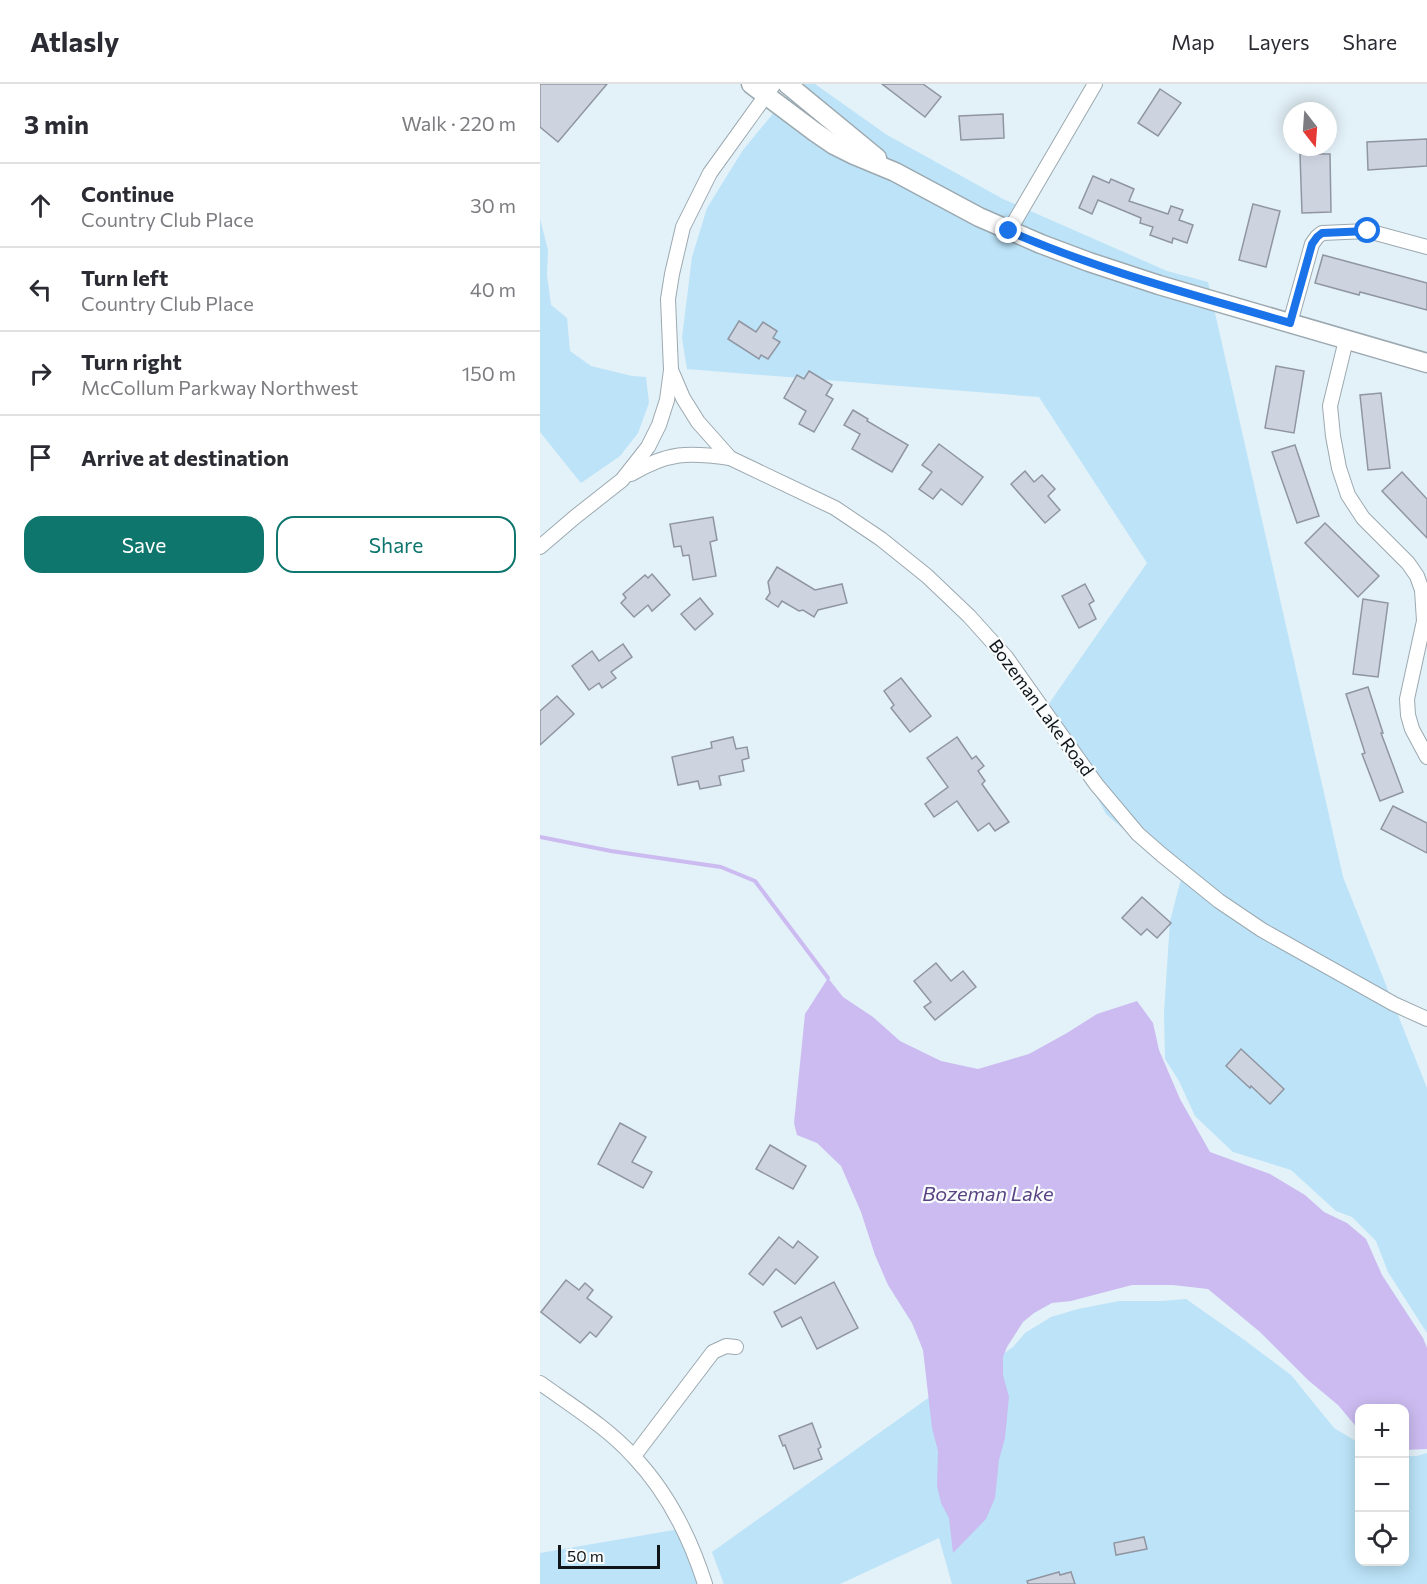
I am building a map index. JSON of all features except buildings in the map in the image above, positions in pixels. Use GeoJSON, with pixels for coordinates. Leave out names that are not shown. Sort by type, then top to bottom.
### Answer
{"type":"FeatureCollection","features":[{"type":"Feature","properties":{"kind":"street"},"geometry":{"type":"LineString","coordinates":[[787,84],[895,172]]}},
{"type":"Feature","properties":{"kind":"street"},"geometry":{"type":"LineString","coordinates":[[1009,231],[1095,84]]}},
{"type":"Feature","properties":{"kind":"street"},"geometry":{"type":"LineString","coordinates":[[763,88],[814,132],[834,145],[895,172],[1009,231],[1136,278],[1427,363]]}},
{"type":"Feature","properties":{"kind":"street","name":"Bozeman Lake Road"},"geometry":{"type":"LineString","coordinates":[[763,88],[710,173],[683,226],[672,274],[668,298],[671,370],[683,398],[698,422],[729,458],[835,508],[881,539],[927,576],[969,616],[1006,657],[1096,784],[1138,834],[1219,902],[1288,945],[1394,1004],[1427,1019]]}},
{"type":"Feature","properties":{"kind":"street"},"geometry":{"type":"LineString","coordinates":[[1290,323],[1312,244],[1322,233],[1368,231],[1427,247]]}},
{"type":"Feature","properties":{"kind":"street"},"geometry":{"type":"LineString","coordinates":[[1346,340],[1330,406],[1339,468],[1348,495],[1363,518],[1408,562],[1422,590],[1424,621],[1407,699],[1412,729],[1427,757]]}},
{"type":"Feature","properties":{"kind":"street"},"geometry":{"type":"LineString","coordinates":[[622,480],[648,447],[659,424],[667,400],[671,370]]}},
{"type":"Feature","properties":{"kind":"street"},"geometry":{"type":"LineString","coordinates":[[540,547],[575,516],[622,480],[649,464],[676,455],[729,458]]}},
{"type":"Feature","properties":{"kind":"street"},"geometry":{"type":"LineString","coordinates":[[634,1456],[713,1352],[726,1346],[736,1347]]}},
{"type":"Feature","properties":{"kind":"street"},"geometry":{"type":"LineString","coordinates":[[540,1383],[607,1432],[634,1456],[658,1486],[677,1516],[696,1555],[705,1584]]}},
{"type":"Feature","properties":{"kind":"shaded area"},"geometry":{"type":"Polygon","coordinates":[[[785,84],[815,84],[887,135],[1003,199],[1167,271],[1208,282],[1343,877],[1427,1088],[1427,1333],[1388,1272],[1376,1241],[1352,1217],[1336,1211],[1291,1170],[1233,1152],[1195,1116],[1179,1081],[1165,1059],[1164,1013],[1170,921],[1181,879],[1106,814],[1048,705],[1147,563],[1039,397],[687,369],[682,338],[692,257],[707,208],[743,150],[786,98],[785,84]]]}},
{"type":"Feature","properties":{"kind":"shaded area"},"geometry":{"type":"Polygon","coordinates":[[[540,219],[548,250],[547,275],[551,305],[567,318],[570,351],[591,366],[646,377],[649,403],[638,433],[620,456],[581,483],[540,432],[540,219]]]}},
{"type":"Feature","properties":{"kind":"shaded area"},"geometry":{"type":"Polygon","coordinates":[[[1186,1299],[1243,1339],[1291,1375],[1334,1428],[1355,1441],[1355,1566],[1409,1566],[1409,1456],[1427,1453],[1427,1584],[952,1584],[939,1538],[840,1584],[724,1584],[712,1552],[962,1374],[992,1362],[1013,1347],[1025,1333],[1051,1317],[1078,1309],[1119,1301],[1186,1299]]]}},
{"type":"Feature","properties":{"kind":"shaded area"},"geometry":{"type":"Polygon","coordinates":[[[680,1529],[697,1584],[540,1584],[540,1553],[680,1529]]]}},
{"type":"Feature","properties":{"kind":"water","name":"Bozeman Lake"},"geometry":{"type":"Polygon","coordinates":[[[828,978],[843,997],[873,1017],[900,1041],[941,1061],[978,1069],[1029,1054],[1097,1014],[1137,1001],[1153,1023],[1159,1050],[1180,1099],[1210,1152],[1270,1174],[1305,1195],[1324,1212],[1347,1223],[1366,1239],[1382,1275],[1423,1338],[1427,1348],[1427,1449],[1409,1450],[1409,1404],[1355,1404],[1355,1425],[1338,1405],[1308,1380],[1260,1332],[1208,1289],[1173,1285],[1132,1285],[1071,1301],[1052,1303],[1023,1322],[1003,1357],[1003,1375],[1009,1397],[995,1498],[986,1519],[953,1553],[949,1518],[941,1503],[937,1486],[938,1451],[932,1428],[923,1350],[912,1323],[888,1285],[841,1166],[817,1143],[797,1135],[794,1123],[805,1014],[828,978]]]}},
{"type":"Feature","properties":{"kind":"waterway"},"geometry":{"type":"LineString","coordinates":[[540,837],[611,851],[721,867],[755,881],[828,978]]}},
{"type":"Feature","properties":{"kind":"route"},"geometry":{"type":"LineString","coordinates":[[1009,231],[1136,278],[1290,323],[1312,244],[1317,237],[1322,233],[1368,231]]}}]}
